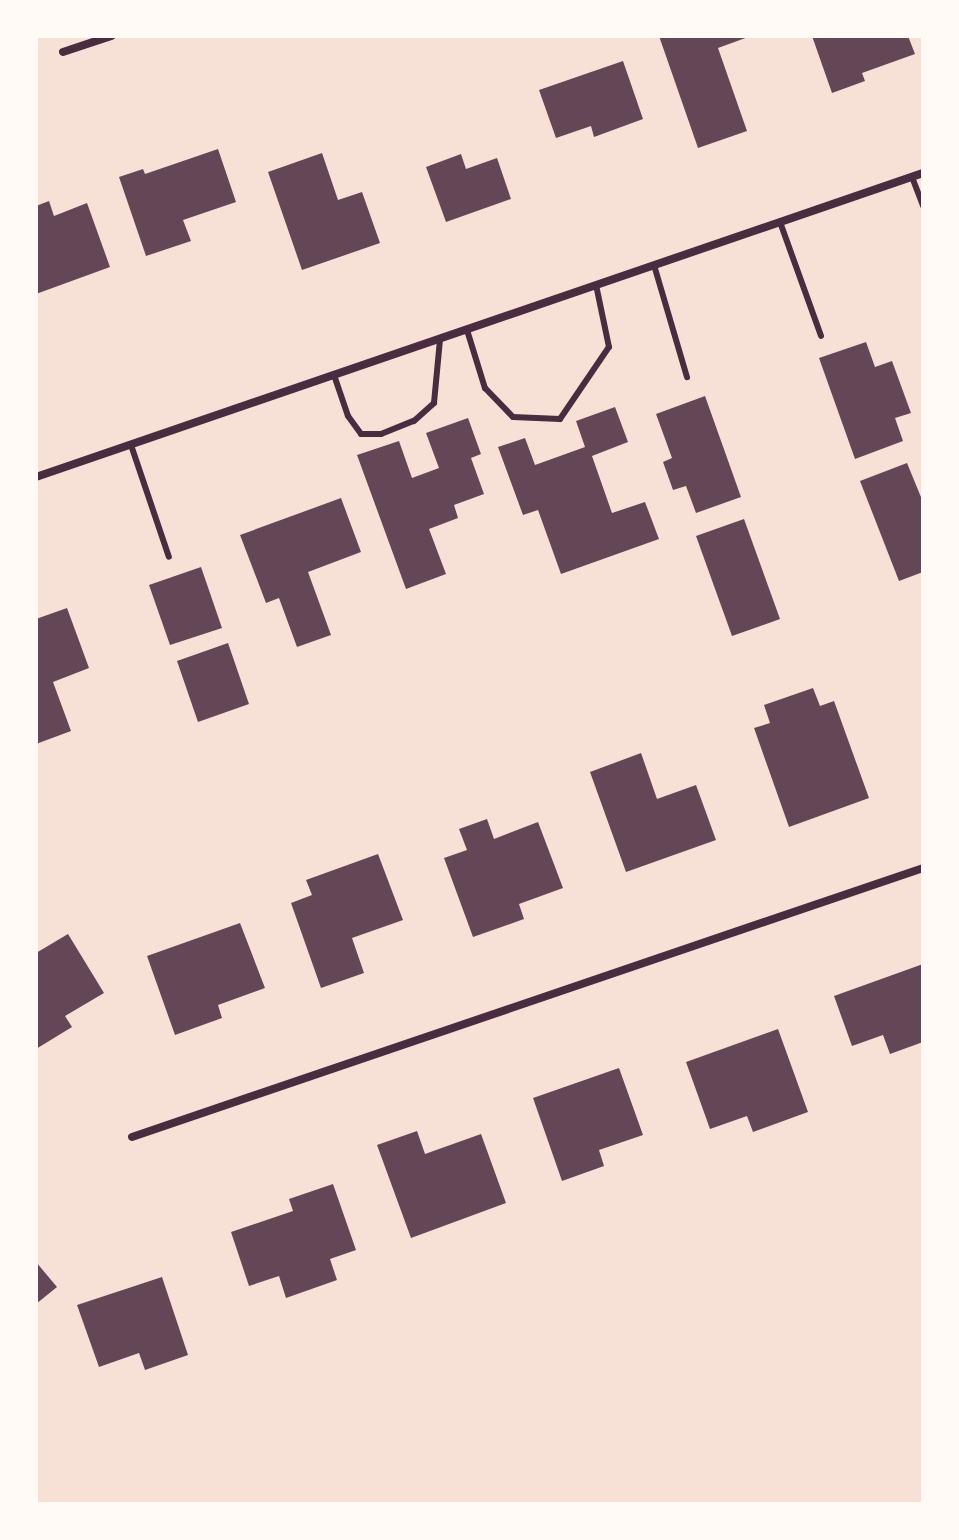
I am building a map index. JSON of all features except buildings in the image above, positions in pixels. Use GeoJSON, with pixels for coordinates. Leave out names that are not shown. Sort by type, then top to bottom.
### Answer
{"type":"FeatureCollection","features":[{"type":"Feature","properties":{"kind":"street"},"geometry":{"type":"LineString","coordinates":[[63,52],[111,36]]}},
{"type":"Feature","properties":{"kind":"street"},"geometry":{"type":"LineString","coordinates":[[36,477],[923,173]]}},
{"type":"Feature","properties":{"kind":"street"},"geometry":{"type":"LineString","coordinates":[[132,1137],[923,868]]}},
{"type":"Feature","properties":{"kind":"lane"},"geometry":{"type":"LineString","coordinates":[[912,177],[923,206]]}},
{"type":"Feature","properties":{"kind":"lane"},"geometry":{"type":"LineString","coordinates":[[780,222],[821,336]]}},
{"type":"Feature","properties":{"kind":"lane"},"geometry":{"type":"LineString","coordinates":[[654,265],[687,377]]}},
{"type":"Feature","properties":{"kind":"lane"},"geometry":{"type":"LineString","coordinates":[[467,330],[485,388],[513,417],[560,419],[609,347],[596,285]]}},
{"type":"Feature","properties":{"kind":"lane"},"geometry":{"type":"LineString","coordinates":[[334,375],[348,416],[361,434],[381,434],[414,421],[434,403],[440,339]]}},
{"type":"Feature","properties":{"kind":"lane"},"geometry":{"type":"LineString","coordinates":[[131,445],[169,557]]}}]}
